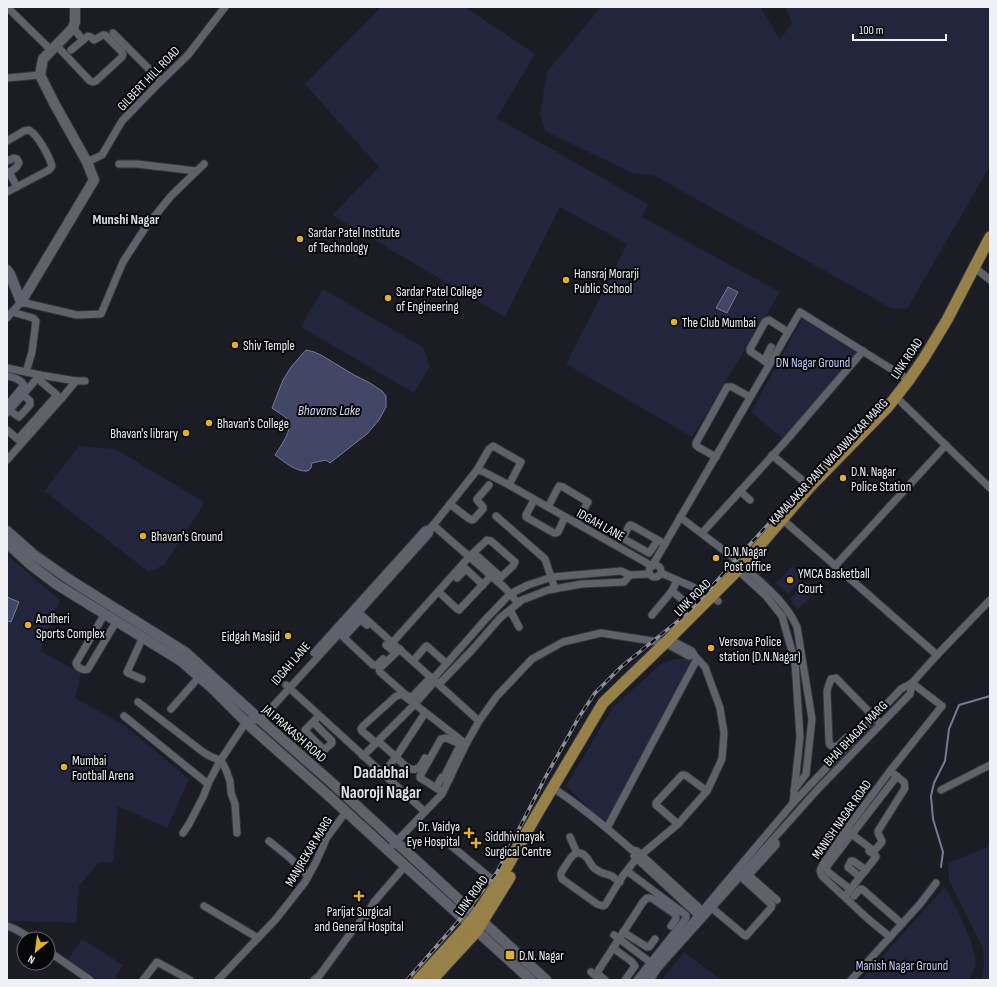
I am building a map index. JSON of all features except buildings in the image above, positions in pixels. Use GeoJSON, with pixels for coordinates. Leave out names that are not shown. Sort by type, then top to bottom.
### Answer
{"type":"FeatureCollection","features":[{"type":"Feature","properties":{"kind":"main road"},"geometry":{"type":"LineString","coordinates":[[21,302],[94,180],[87,162],[40,75],[43,59],[54,48],[76,34],[75,7]]}},
{"type":"Feature","properties":{"kind":"main road"},"geometry":{"type":"LineString","coordinates":[[977,270],[990,237]]}},
{"type":"Feature","properties":{"kind":"main road","name":"KAMALAKAR PANT WALAWALKAR MARG"},"geometry":{"type":"LineString","coordinates":[[670,643],[745,570],[785,522],[815,492],[922,374],[927,360],[953,323],[977,270],[990,253]]}},
{"type":"Feature","properties":{"kind":"main road"},"geometry":{"type":"LineString","coordinates":[[7,270],[21,302]]}},
{"type":"Feature","properties":{"kind":"main road","name":"LINK ROAD"},"geometry":{"type":"LineString","coordinates":[[899,399],[909,380],[927,360]]}},
{"type":"Feature","properties":{"kind":"main road","name":"JAI PRAKASH ROAD"},"geometry":{"type":"LineString","coordinates":[[7,530],[34,555],[70,580],[185,652],[396,841],[546,980]]}},
{"type":"Feature","properties":{"kind":"main road","name":"JAI PRAKASH ROAD"},"geometry":{"type":"LineString","coordinates":[[7,543],[31,565],[56,584],[104,615],[181,661],[212,688],[246,722],[531,980]]}},
{"type":"Feature","properties":{"kind":"main road","name":"LINK ROAD"},"geometry":{"type":"LineString","coordinates":[[432,980],[480,918],[500,886],[502,876],[556,790],[603,703],[670,643]]}},
{"type":"Feature","properties":{"kind":"main road","name":"LINK ROAD"},"geometry":{"type":"LineString","coordinates":[[418,980],[473,927]]}},
{"type":"Feature","properties":{"kind":"street"},"geometry":{"type":"LineString","coordinates":[[8,7],[90,81],[96,81],[122,57],[123,54],[105,35],[94,40],[88,36],[76,34],[71,50]]}},
{"type":"Feature","properties":{"kind":"street","name":"GILBERT HILL ROAD"},"geometry":{"type":"LineString","coordinates":[[87,162],[102,155],[122,121],[188,55],[225,7]]}},
{"type":"Feature","properties":{"kind":"street"},"geometry":{"type":"LineString","coordinates":[[113,33],[161,81]]}},
{"type":"Feature","properties":{"kind":"street"},"geometry":{"type":"LineString","coordinates":[[7,78],[40,75]]}},
{"type":"Feature","properties":{"kind":"street"},"geometry":{"type":"LineString","coordinates":[[7,141],[24,131],[29,130],[34,132],[50,159],[52,166],[49,170],[7,192]]}},
{"type":"Feature","properties":{"kind":"street"},"geometry":{"type":"LineString","coordinates":[[7,161],[14,158],[17,159],[19,163],[18,166],[8,173],[17,187]]}},
{"type":"Feature","properties":{"kind":"street"},"geometry":{"type":"LineString","coordinates":[[119,164],[137,164],[196,171]]}},
{"type":"Feature","properties":{"kind":"street"},"geometry":{"type":"LineString","coordinates":[[9,315],[21,302],[77,315],[101,314],[123,262],[144,228],[171,196],[204,164]]}},
{"type":"Feature","properties":{"kind":"street"},"geometry":{"type":"LineString","coordinates":[[977,270],[990,280]]}},
{"type":"Feature","properties":{"kind":"street"},"geometry":{"type":"LineString","coordinates":[[661,542],[632,525],[629,526],[622,538],[650,553],[661,542],[680,517],[750,397],[768,360],[800,312],[909,380]]}},
{"type":"Feature","properties":{"kind":"street"},"geometry":{"type":"LineString","coordinates":[[9,315],[33,318],[36,321],[32,352],[26,372]]}},
{"type":"Feature","properties":{"kind":"street"},"geometry":{"type":"LineString","coordinates":[[768,360],[750,352],[750,349],[765,322],[768,320],[788,332]]}},
{"type":"Feature","properties":{"kind":"street"},"geometry":{"type":"LineString","coordinates":[[768,360],[771,347]]}},
{"type":"Feature","properties":{"kind":"street"},"geometry":{"type":"LineString","coordinates":[[702,533],[863,352]]}},
{"type":"Feature","properties":{"kind":"street"},"geometry":{"type":"LineString","coordinates":[[9,375],[26,372],[38,377],[84,381]]}},
{"type":"Feature","properties":{"kind":"street"},"geometry":{"type":"LineString","coordinates":[[8,410],[24,385],[9,375]]}},
{"type":"Feature","properties":{"kind":"street"},"geometry":{"type":"LineString","coordinates":[[8,410],[38,377]]}},
{"type":"Feature","properties":{"kind":"street"},"geometry":{"type":"LineString","coordinates":[[38,377],[59,397]]}},
{"type":"Feature","properties":{"kind":"street"},"geometry":{"type":"LineString","coordinates":[[7,460],[20,441],[59,397],[76,381]]}},
{"type":"Feature","properties":{"kind":"street"},"geometry":{"type":"LineString","coordinates":[[716,457],[698,447],[696,443],[726,388],[732,387],[750,397]]}},
{"type":"Feature","properties":{"kind":"street"},"geometry":{"type":"LineString","coordinates":[[8,410],[19,417],[31,403],[23,395]]}},
{"type":"Feature","properties":{"kind":"street"},"geometry":{"type":"LineString","coordinates":[[899,399],[990,488]]}},
{"type":"Feature","properties":{"kind":"street"},"geometry":{"type":"LineString","coordinates":[[7,430],[20,441]]}},
{"type":"Feature","properties":{"kind":"street"},"geometry":{"type":"LineString","coordinates":[[835,566],[946,445]]}},
{"type":"Feature","properties":{"kind":"street"},"geometry":{"type":"LineString","coordinates":[[476,470],[489,448],[492,446],[521,462],[508,485]]}},
{"type":"Feature","properties":{"kind":"street"},"geometry":{"type":"LineString","coordinates":[[772,455],[802,480]]}},
{"type":"Feature","properties":{"kind":"street","name":"IDGAH LANE"},"geometry":{"type":"LineString","coordinates":[[337,636],[356,610],[408,552],[424,530],[432,526],[476,470],[484,472],[534,500],[549,505],[652,566]]}},
{"type":"Feature","properties":{"kind":"street"},"geometry":{"type":"LineString","coordinates":[[450,504],[472,520],[483,509],[477,498],[489,485]]}},
{"type":"Feature","properties":{"kind":"street"},"geometry":{"type":"LineString","coordinates":[[559,508],[549,505],[559,486],[588,502],[577,521]]}},
{"type":"Feature","properties":{"kind":"street"},"geometry":{"type":"LineString","coordinates":[[740,491],[750,500]]}},
{"type":"Feature","properties":{"kind":"street"},"geometry":{"type":"LineString","coordinates":[[534,500],[526,517],[554,533],[557,532],[567,515]]}},
{"type":"Feature","properties":{"kind":"street"},"geometry":{"type":"LineString","coordinates":[[496,516],[545,559],[555,589]]}},
{"type":"Feature","properties":{"kind":"street"},"geometry":{"type":"LineString","coordinates":[[680,517],[702,533],[774,595],[793,618],[797,627],[812,719],[806,774],[794,790]]}},
{"type":"Feature","properties":{"kind":"street"},"geometry":{"type":"LineString","coordinates":[[785,522],[937,655]]}},
{"type":"Feature","properties":{"kind":"street"},"geometry":{"type":"LineString","coordinates":[[432,526],[472,555],[499,579],[518,603]]}},
{"type":"Feature","properties":{"kind":"street"},"geometry":{"type":"LineString","coordinates":[[337,636],[373,665],[377,665],[472,555],[487,540],[491,541],[515,562],[513,566],[499,579]]}},
{"type":"Feature","properties":{"kind":"street"},"geometry":{"type":"LineString","coordinates":[[649,574],[649,570],[661,542]]}},
{"type":"Feature","properties":{"kind":"street"},"geometry":{"type":"LineString","coordinates":[[472,555],[491,576],[499,579]]}},
{"type":"Feature","properties":{"kind":"street"},"geometry":{"type":"LineString","coordinates":[[652,566],[658,566],[660,573]]}},
{"type":"Feature","properties":{"kind":"street"},"geometry":{"type":"LineString","coordinates":[[440,593],[466,569],[483,585]]}},
{"type":"Feature","properties":{"kind":"street"},"geometry":{"type":"LineString","coordinates":[[745,570],[782,616],[795,662],[800,737],[791,819]]}},
{"type":"Feature","properties":{"kind":"street"},"geometry":{"type":"LineString","coordinates":[[363,756],[415,704],[448,661],[510,594],[528,585],[552,577],[621,571],[630,575],[649,574],[654,577],[658,576],[660,573]]}},
{"type":"Feature","properties":{"kind":"street"},"geometry":{"type":"LineString","coordinates":[[660,573],[694,587],[714,599]]}},
{"type":"Feature","properties":{"kind":"street"},"geometry":{"type":"LineString","coordinates":[[393,647],[379,670],[406,695],[411,697],[434,680],[457,666],[500,618],[522,600],[548,590],[582,584],[624,582],[630,575]]}},
{"type":"Feature","properties":{"kind":"street"},"geometry":{"type":"LineString","coordinates":[[440,593],[459,610],[491,576]]}},
{"type":"Feature","properties":{"kind":"street"},"geometry":{"type":"LineString","coordinates":[[652,615],[672,591],[678,580]]}},
{"type":"Feature","properties":{"kind":"street"},"geometry":{"type":"LineString","coordinates":[[672,591],[684,601]]}},
{"type":"Feature","properties":{"kind":"street","name":"BHAI BHAGAT MARG"},"geometry":{"type":"LineString","coordinates":[[650,980],[655,965],[702,915],[712,908],[723,890],[744,875],[764,856],[773,840],[791,819],[910,694],[912,683],[990,600]]}},
{"type":"Feature","properties":{"kind":"street"},"geometry":{"type":"LineString","coordinates":[[356,610],[393,647],[413,661],[479,721]]}},
{"type":"Feature","properties":{"kind":"street","name":"IDGAH LANE"},"geometry":{"type":"LineString","coordinates":[[260,718],[264,716],[287,687],[337,636],[354,622],[356,610]]}},
{"type":"Feature","properties":{"kind":"street"},"geometry":{"type":"LineString","coordinates":[[510,610],[519,627]]}},
{"type":"Feature","properties":{"kind":"street"},"geometry":{"type":"LineString","coordinates":[[104,615],[76,663],[84,670],[88,669],[116,622]]}},
{"type":"Feature","properties":{"kind":"street"},"geometry":{"type":"LineString","coordinates":[[354,622],[362,621],[368,626]]}},
{"type":"Feature","properties":{"kind":"street"},"geometry":{"type":"LineString","coordinates":[[97,627],[109,634]]}},
{"type":"Feature","properties":{"kind":"street"},"geometry":{"type":"LineString","coordinates":[[388,851],[424,811],[444,784],[456,758],[465,747],[479,721],[497,696],[532,659],[563,642],[601,633],[670,643],[692,651],[695,657],[706,667],[720,708],[724,733],[722,759],[707,791],[678,824],[639,857],[627,871],[603,906],[597,904],[561,878],[561,873],[571,857],[577,853]]}},
{"type":"Feature","properties":{"kind":"street"},"geometry":{"type":"LineString","coordinates":[[142,637],[127,672],[142,679]]}},
{"type":"Feature","properties":{"kind":"street"},"geometry":{"type":"LineString","coordinates":[[464,643],[472,650]]}},
{"type":"Feature","properties":{"kind":"street"},"geometry":{"type":"LineString","coordinates":[[413,661],[427,646],[457,666]]}},
{"type":"Feature","properties":{"kind":"street"},"geometry":{"type":"LineString","coordinates":[[607,828],[695,657]]}},
{"type":"Feature","properties":{"kind":"street"},"geometry":{"type":"LineString","coordinates":[[171,709],[199,677]]}},
{"type":"Feature","properties":{"kind":"street"},"geometry":{"type":"LineString","coordinates":[[850,743],[846,738],[839,745],[834,747],[829,742],[827,691],[831,679],[836,678],[881,724]]}},
{"type":"Feature","properties":{"kind":"street"},"geometry":{"type":"LineString","coordinates":[[556,790],[607,828],[632,850],[637,851],[639,857],[702,915],[793,803],[901,689],[912,683]]}},
{"type":"Feature","properties":{"kind":"street","name":"MANISH NAGAR ROAD"},"geometry":{"type":"LineString","coordinates":[[890,938],[822,876],[820,871],[822,866],[848,833],[890,771],[942,706],[912,683]]}},
{"type":"Feature","properties":{"kind":"street"},"geometry":{"type":"LineString","coordinates":[[287,687],[424,811]]}},
{"type":"Feature","properties":{"kind":"street"},"geometry":{"type":"LineString","coordinates":[[445,728],[419,768],[416,770],[406,767],[361,729],[398,695],[401,694],[445,728],[465,747]]}},
{"type":"Feature","properties":{"kind":"street"},"geometry":{"type":"LineString","coordinates":[[138,702],[202,752],[215,759],[221,760]]}},
{"type":"Feature","properties":{"kind":"street"},"geometry":{"type":"LineString","coordinates":[[383,774],[396,757],[425,712]]}},
{"type":"Feature","properties":{"kind":"street"},"geometry":{"type":"LineString","coordinates":[[124,716],[208,784]]}},
{"type":"Feature","properties":{"kind":"street"},"geometry":{"type":"LineString","coordinates":[[313,722],[319,716]]}},
{"type":"Feature","properties":{"kind":"street"},"geometry":{"type":"LineString","coordinates":[[183,833],[221,760],[246,722],[248,720],[260,718]]}},
{"type":"Feature","properties":{"kind":"street"},"geometry":{"type":"LineString","coordinates":[[444,784],[421,778],[420,776],[442,739],[446,738],[465,747]]}},
{"type":"Feature","properties":{"kind":"street"},"geometry":{"type":"LineString","coordinates":[[221,760],[230,781],[231,793],[235,804],[237,833]]}},
{"type":"Feature","properties":{"kind":"street"},"geometry":{"type":"LineString","coordinates":[[941,790],[990,764]]}},
{"type":"Feature","properties":{"kind":"street"},"geometry":{"type":"LineString","coordinates":[[848,833],[874,851],[882,841],[878,831],[905,788],[904,782],[890,771]]}},
{"type":"Feature","properties":{"kind":"street"},"geometry":{"type":"LineString","coordinates":[[678,824],[656,806],[656,803],[682,775],[685,775],[707,791]]}},
{"type":"Feature","properties":{"kind":"street"},"geometry":{"type":"LineString","coordinates":[[852,893],[828,872],[827,866],[848,833],[897,776]]}},
{"type":"Feature","properties":{"kind":"street"},"geometry":{"type":"LineString","coordinates":[[815,780],[821,786]]}},
{"type":"Feature","properties":{"kind":"street"},"geometry":{"type":"LineString","coordinates":[[622,799],[629,803]]}},
{"type":"Feature","properties":{"kind":"street","name":"MANJREKAR MARG"},"geometry":{"type":"LineString","coordinates":[[218,980],[276,919],[305,882],[327,838],[346,812]]}},
{"type":"Feature","properties":{"kind":"street"},"geometry":{"type":"LineString","coordinates":[[848,833],[876,856],[860,877],[852,893]]}},
{"type":"Feature","properties":{"kind":"street"},"geometry":{"type":"LineString","coordinates":[[570,837],[577,853],[588,859],[592,867],[620,882]]}},
{"type":"Feature","properties":{"kind":"street"},"geometry":{"type":"LineString","coordinates":[[269,842],[290,858],[308,876]]}},
{"type":"Feature","properties":{"kind":"street"},"geometry":{"type":"LineString","coordinates":[[449,844],[500,886]]}},
{"type":"Feature","properties":{"kind":"street"},"geometry":{"type":"LineString","coordinates":[[860,877],[848,867],[851,861],[866,870]]}},
{"type":"Feature","properties":{"kind":"street"},"geometry":{"type":"LineString","coordinates":[[314,980],[319,976],[352,931],[366,916],[374,902],[405,866]]}},
{"type":"Feature","properties":{"kind":"street"},"geometry":{"type":"LineString","coordinates":[[627,871],[686,915],[686,918],[644,980]]}},
{"type":"Feature","properties":{"kind":"street"},"geometry":{"type":"LineString","coordinates":[[744,875],[777,900]]}},
{"type":"Feature","properties":{"kind":"street"},"geometry":{"type":"LineString","coordinates":[[712,908],[746,936],[772,905],[744,875]]}},
{"type":"Feature","properties":{"kind":"street"},"geometry":{"type":"LineString","coordinates":[[850,980],[890,938],[936,883]]}},
{"type":"Feature","properties":{"kind":"street"},"geometry":{"type":"LineString","coordinates":[[844,896],[862,889],[902,924]]}},
{"type":"Feature","properties":{"kind":"street"},"geometry":{"type":"LineString","coordinates":[[605,980],[598,975],[598,971],[613,948],[619,935],[647,898],[652,899],[676,915],[676,919],[671,926]]}},
{"type":"Feature","properties":{"kind":"street"},"geometry":{"type":"LineString","coordinates":[[204,906],[258,938]]}},
{"type":"Feature","properties":{"kind":"street"},"geometry":{"type":"LineString","coordinates":[[7,926],[18,931]]}},
{"type":"Feature","properties":{"kind":"street"},"geometry":{"type":"LineString","coordinates":[[619,935],[655,965]]}},
{"type":"Feature","properties":{"kind":"street"},"geometry":{"type":"LineString","coordinates":[[619,935],[647,947],[649,947],[655,939]]}},
{"type":"Feature","properties":{"kind":"street"},"geometry":{"type":"LineString","coordinates":[[613,948],[632,961],[635,966],[625,980]]}},
{"type":"Feature","properties":{"kind":"street"},"geometry":{"type":"LineString","coordinates":[[56,957],[90,980]]}},
{"type":"Feature","properties":{"kind":"street"},"geometry":{"type":"LineString","coordinates":[[143,980],[157,962],[190,980]]}},
{"type":"Feature","properties":{"kind":"street"},"geometry":{"type":"LineString","coordinates":[[637,980],[655,965]]}},
{"type":"Feature","properties":{"kind":"street"},"geometry":{"type":"LineString","coordinates":[[591,972],[600,980]]}},
{"type":"Feature","properties":{"kind":"green space"},"geometry":{"type":"Polygon","coordinates":[[[381,7],[465,7],[535,54],[497,118],[648,204],[642,217],[780,292],[692,437],[566,364],[627,244],[560,207],[505,317],[332,215],[379,167],[305,84],[381,7]]]}},
{"type":"Feature","properties":{"kind":"green space"},"geometry":{"type":"Polygon","coordinates":[[[601,7],[760,7],[780,40],[792,23],[785,7],[990,7],[990,166],[907,309],[891,308],[655,176],[632,173],[545,131],[540,114],[547,72],[601,7]]]}},
{"type":"Feature","properties":{"kind":"green space"},"geometry":{"type":"Polygon","coordinates":[[[323,289],[423,347],[430,366],[414,393],[301,327],[323,289]]]}},
{"type":"Feature","properties":{"kind":"green space","name":"DN Nagar Ground"},"geometry":{"type":"Polygon","coordinates":[[[802,319],[863,351],[784,440],[751,412],[802,319]]]}},
{"type":"Feature","properties":{"kind":"green space","name":"Bhavan's Ground"},"geometry":{"type":"Polygon","coordinates":[[[79,446],[115,449],[204,502],[164,565],[149,572],[44,491],[79,446]]]}},
{"type":"Feature","properties":{"kind":"green space","name":"Mumbai Football Arena"},"geometry":{"type":"Polygon","coordinates":[[[7,555],[60,600],[40,651],[81,673],[75,698],[124,725],[189,779],[167,828],[118,806],[113,862],[98,863],[79,886],[76,923],[7,922],[7,555]]]}},
{"type":"Feature","properties":{"kind":"green space","name":"YMCA Basketball Court"},"geometry":{"type":"Polygon","coordinates":[[[792,566],[804,578],[788,594],[776,583],[792,566]]]}},
{"type":"Feature","properties":{"kind":"green space"},"geometry":{"type":"Polygon","coordinates":[[[807,582],[816,591],[798,609],[789,600],[807,582]]]}},
{"type":"Feature","properties":{"kind":"green space"},"geometry":{"type":"Polygon","coordinates":[[[675,659],[690,659],[692,661],[606,825],[566,786],[613,707],[661,664],[675,659]]]}},
{"type":"Feature","properties":{"kind":"green space"},"geometry":{"type":"Polygon","coordinates":[[[990,846],[990,980],[982,980],[984,964],[983,949],[949,880],[948,863],[990,846]]]}},
{"type":"Feature","properties":{"kind":"green space","name":"Manish Nagar Ground"},"geometry":{"type":"Polygon","coordinates":[[[945,887],[958,911],[972,944],[976,965],[969,980],[861,980],[945,887]]]}},
{"type":"Feature","properties":{"kind":"green space"},"geometry":{"type":"Polygon","coordinates":[[[82,939],[123,965],[115,977],[120,980],[98,980],[68,960],[82,939]]]}},
{"type":"Feature","properties":{"kind":"green space"},"geometry":{"type":"Polygon","coordinates":[[[684,952],[721,980],[662,980],[684,952]]]}},
{"type":"Feature","properties":{"kind":"water"},"geometry":{"type":"Polygon","coordinates":[[[728,287],[738,292],[727,313],[716,308],[728,287]]]}},
{"type":"Feature","properties":{"kind":"water","name":"Bhavans Lake"},"geometry":{"type":"Polygon","coordinates":[[[306,350],[321,355],[382,391],[386,396],[386,407],[379,420],[367,434],[330,463],[326,460],[312,463],[311,468],[308,471],[303,471],[294,468],[275,455],[286,438],[289,423],[286,418],[272,408],[283,380],[291,367],[306,350]]]}},
{"type":"Feature","properties":{"kind":"water"},"geometry":{"type":"Polygon","coordinates":[[[7,597],[19,602],[11,622],[7,621],[7,597]]]}},
{"type":"Feature","properties":{"kind":"waterway"},"geometry":{"type":"LineString","coordinates":[[941,867],[943,852],[933,819],[931,796],[934,783],[945,761],[949,729],[959,705],[990,696]]}},
{"type":"Feature","properties":{"kind":"railway"},"geometry":{"type":"LineString","coordinates":[[407,980],[463,916],[497,872],[545,778],[579,717],[595,693],[622,666],[678,621],[695,605],[862,421]]}},
{"type":"Feature","properties":{"kind":"place","name":"Sardar Patel Institute of Technology"},"geometry":{"type":"Point","coordinates":[300,239]}},
{"type":"Feature","properties":{"kind":"place","name":"Hansraj Morarji Public School"},"geometry":{"type":"Point","coordinates":[566,280]}},
{"type":"Feature","properties":{"kind":"place","name":"Sardar Patel College of Engineering"},"geometry":{"type":"Point","coordinates":[388,298]}},
{"type":"Feature","properties":{"kind":"place","name":"The Club Mumbai"},"geometry":{"type":"Point","coordinates":[674,322]}},
{"type":"Feature","properties":{"kind":"place","name":"Shiv Temple"},"geometry":{"type":"Point","coordinates":[235,345]}},
{"type":"Feature","properties":{"kind":"place","name":"Bhavan's College"},"geometry":{"type":"Point","coordinates":[209,423]}},
{"type":"Feature","properties":{"kind":"place","name":"Bhavan's library"},"geometry":{"type":"Point","coordinates":[186,433]}},
{"type":"Feature","properties":{"kind":"place","name":"D.N. Nagar Police Station"},"geometry":{"type":"Point","coordinates":[843,478]}},
{"type":"Feature","properties":{"kind":"place","name":"Bhavan's Ground"},"geometry":{"type":"Point","coordinates":[143,536]}},
{"type":"Feature","properties":{"kind":"place","name":"D.N.Nagar Post office"},"geometry":{"type":"Point","coordinates":[716,558]}},
{"type":"Feature","properties":{"kind":"place","name":"YMCA Basketball Court"},"geometry":{"type":"Point","coordinates":[790,580]}},
{"type":"Feature","properties":{"kind":"place","name":"Andheri Sports Complex"},"geometry":{"type":"Point","coordinates":[28,625]}},
{"type":"Feature","properties":{"kind":"place","name":"Eidgah Masjid"},"geometry":{"type":"Point","coordinates":[288,636]}},
{"type":"Feature","properties":{"kind":"place","name":"Versova Police station (D.N.Nagar)"},"geometry":{"type":"Point","coordinates":[711,648]}},
{"type":"Feature","properties":{"kind":"place","name":"Mumbai Football Arena"},"geometry":{"type":"Point","coordinates":[64,767]}},
{"type":"Feature","properties":{"kind":"place","name":"Dr. Vaidya Eye Hospital"},"geometry":{"type":"Point","coordinates":[469,833]}},
{"type":"Feature","properties":{"kind":"place","name":"Siddhivinayak Surgical Centre"},"geometry":{"type":"Point","coordinates":[476,843]}},
{"type":"Feature","properties":{"kind":"place","name":"Parijat Surgical and General Hospital"},"geometry":{"type":"Point","coordinates":[359,896]}},
{"type":"Feature","properties":{"kind":"place","name":"D.N. Nagar"},"geometry":{"type":"Point","coordinates":[510,955]}},
{"type":"Feature","properties":{"kind":"district","name":"Munshi Nagar"},"geometry":{"type":"Point","coordinates":[126,219]}},
{"type":"Feature","properties":{"kind":"district","name":"Dadabhai Naoroji Nagar"},"geometry":{"type":"Point","coordinates":[381,782]}}]}
